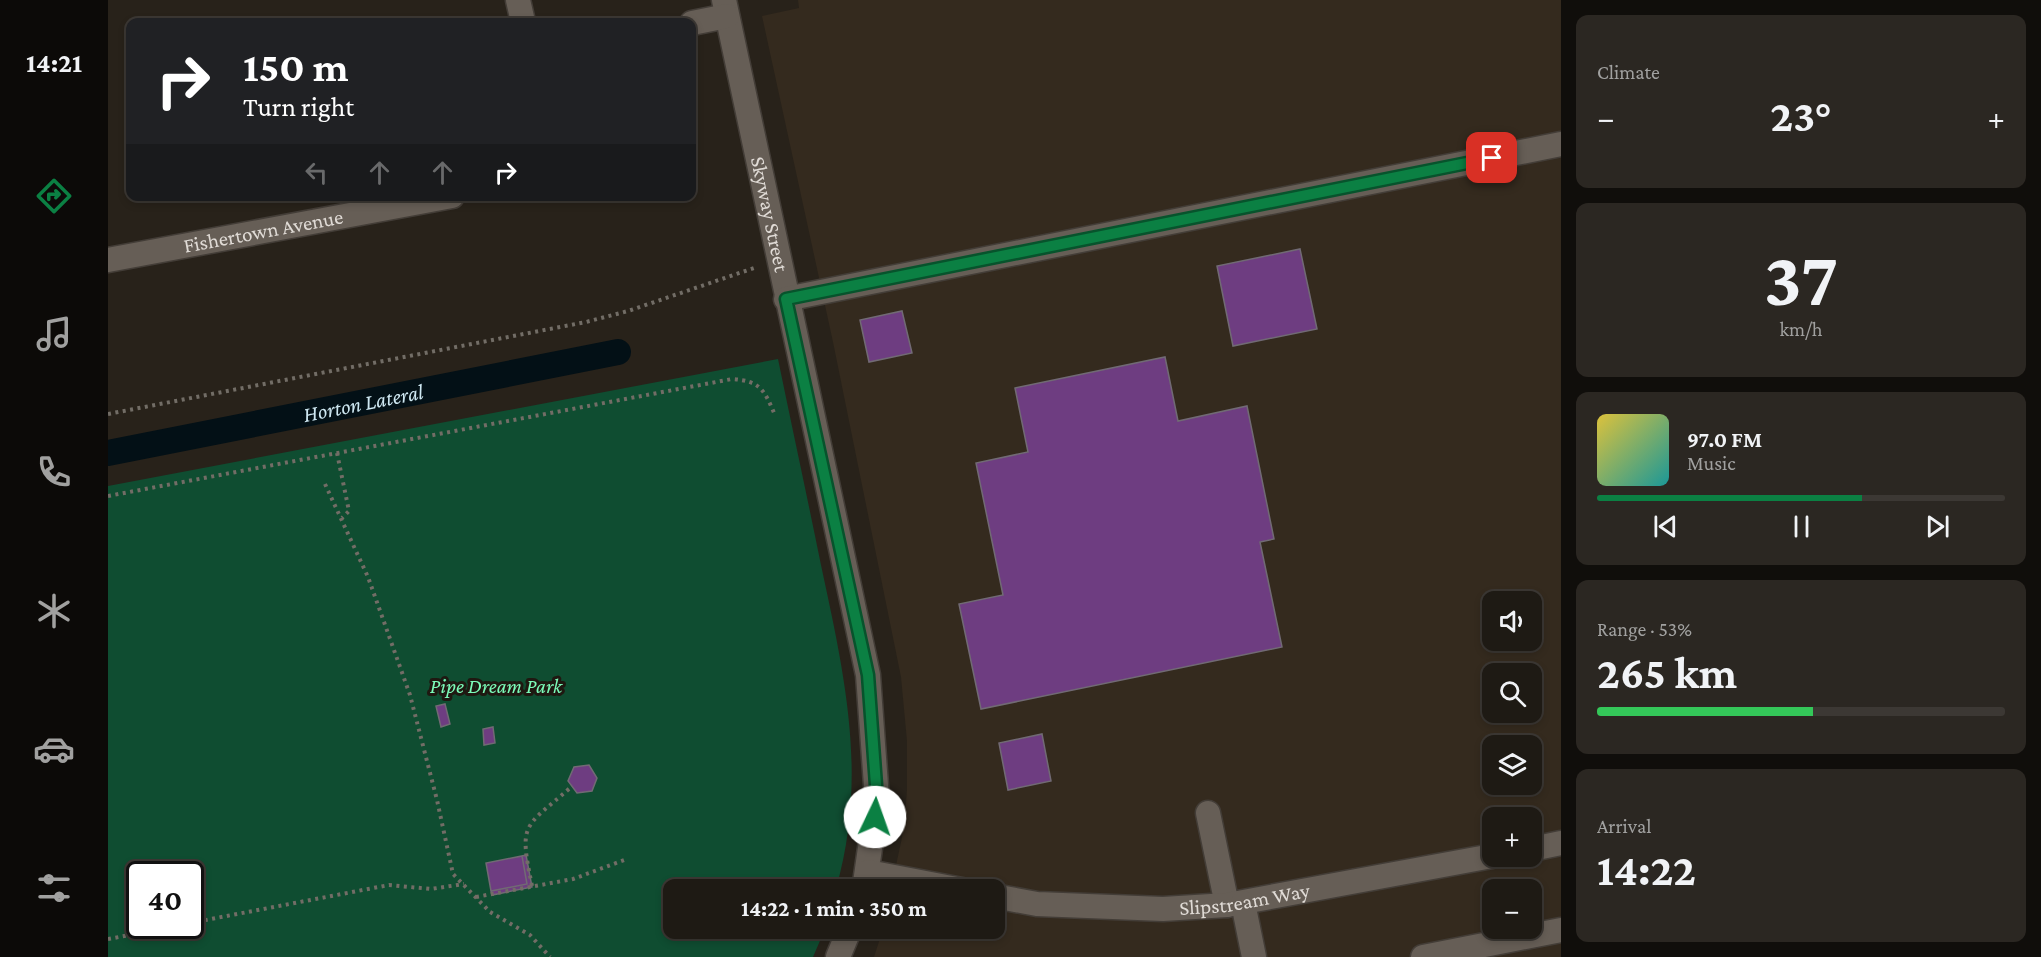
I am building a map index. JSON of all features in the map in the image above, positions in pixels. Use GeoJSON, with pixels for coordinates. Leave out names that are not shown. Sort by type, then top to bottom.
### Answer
{"type":"FeatureCollection","features":[{"type":"Feature","properties":{"kind":"street"},"geometry":{"type":"LineString","coordinates":[[518,0],[522,18]]}},
{"type":"Feature","properties":{"kind":"street"},"geometry":{"type":"LineString","coordinates":[[696,21],[725,8]]}},
{"type":"Feature","properties":{"kind":"street","name":"Skyway Street"},"geometry":{"type":"LineString","coordinates":[[725,8],[868,675],[877,799],[866,879]]}},
{"type":"Feature","properties":{"kind":"street"},"geometry":{"type":"LineString","coordinates":[[786,299],[1561,144]]}},
{"type":"Feature","properties":{"kind":"street","name":"Fishertown Avenue"},"geometry":{"type":"LineString","coordinates":[[108,260],[425,201]]}},
{"type":"Feature","properties":{"kind":"street"},"geometry":{"type":"LineString","coordinates":[[1208,813],[1235,904],[1254,957]]}},
{"type":"Feature","properties":{"kind":"street"},"geometry":{"type":"LineString","coordinates":[[1542,847],[1561,843]]}},
{"type":"Feature","properties":{"kind":"street","name":"Slipstream Way"},"geometry":{"type":"LineString","coordinates":[[1005,898],[1037,904],[1140,908],[1235,904],[1482,858]]}},
{"type":"Feature","properties":{"kind":"street"},"geometry":{"type":"LineString","coordinates":[[1423,957],[1561,930]]}},
{"type":"Feature","properties":{"kind":"street"},"geometry":{"type":"LineString","coordinates":[[838,957],[845,939]]}},
{"type":"Feature","properties":{"kind":"path"},"geometry":{"type":"LineString","coordinates":[[108,414],[586,322],[628,311],[754,268]]}},
{"type":"Feature","properties":{"kind":"path"},"geometry":{"type":"LineString","coordinates":[[108,496],[732,379],[749,380],[764,391],[775,415]]}},
{"type":"Feature","properties":{"kind":"path"},"geometry":{"type":"LineString","coordinates":[[337,453],[349,511],[342,518]]}},
{"type":"Feature","properties":{"kind":"path"},"geometry":{"type":"LineString","coordinates":[[325,484],[368,577],[397,653],[424,742],[453,874],[490,912],[530,935],[550,957]]}},
{"type":"Feature","properties":{"kind":"path"},"geometry":{"type":"LineString","coordinates":[[532,886],[524,845],[526,833],[530,824],[570,788]]}},
{"type":"Feature","properties":{"kind":"path"},"geometry":{"type":"LineString","coordinates":[[476,897],[573,879],[627,859]]}},
{"type":"Feature","properties":{"kind":"path"},"geometry":{"type":"LineString","coordinates":[[204,920],[389,885],[431,889],[464,884]]}},
{"type":"Feature","properties":{"kind":"path"},"geometry":{"type":"LineString","coordinates":[[108,939],[126,936]]}},
{"type":"Feature","properties":{"kind":"shaded area"},"geometry":{"type":"Polygon","coordinates":[[[798,0],[1561,0],[1561,957],[874,957],[880,939],[1005,939],[1005,879],[893,879],[904,828],[907,790],[907,741],[901,677],[833,342],[762,16],[799,8],[798,0]]]}},
{"type":"Feature","properties":{"kind":"green space","name":"Pipe Dream Park"},"geometry":{"type":"Polygon","coordinates":[[[778,359],[845,687],[852,766],[851,806],[846,847],[838,879],[663,879],[663,939],[821,939],[813,957],[108,957],[108,486],[778,359]]]}},
{"type":"Feature","properties":{"kind":"building"},"geometry":{"type":"Polygon","coordinates":[[[1300,249],[1317,329],[1233,346],[1217,266],[1300,249]]]}},
{"type":"Feature","properties":{"kind":"building"},"geometry":{"type":"Polygon","coordinates":[[[902,311],[912,353],[869,362],[860,320],[902,311]]]}},
{"type":"Feature","properties":{"kind":"building"},"geometry":{"type":"Polygon","coordinates":[[[1165,357],[1178,421],[1247,406],[1274,539],[1260,542],[1282,647],[981,709],[959,604],[1003,595],[976,463],[1028,452],[1015,388],[1165,357]]]}},
{"type":"Feature","properties":{"kind":"building"},"geometry":{"type":"Polygon","coordinates":[[[445,704],[450,724],[441,727],[436,706],[445,704]]]}},
{"type":"Feature","properties":{"kind":"building"},"geometry":{"type":"Polygon","coordinates":[[[493,727],[495,743],[484,745],[483,729],[493,727]]]}},
{"type":"Feature","properties":{"kind":"building"},"geometry":{"type":"Polygon","coordinates":[[[1042,734],[1051,781],[1008,790],[999,743],[1042,734]]]}},
{"type":"Feature","properties":{"kind":"building"},"geometry":{"type":"Polygon","coordinates":[[[589,765],[597,778],[592,791],[577,793],[568,781],[574,767],[589,765]]]}},
{"type":"Feature","properties":{"kind":"building"},"geometry":{"type":"Polygon","coordinates":[[[526,855],[532,887],[492,895],[491,891],[527,884],[522,856],[526,855]]]}},
{"type":"Feature","properties":{"kind":"building"},"geometry":{"type":"Polygon","coordinates":[[[522,856],[527,884],[491,891],[486,863],[522,856]]]}},
{"type":"Feature","properties":{"kind":"waterway","name":"Horton Lateral"},"geometry":{"type":"LineString","coordinates":[[108,453],[618,352]]}},
{"type":"Feature","properties":{"kind":"route"},"geometry":{"type":"LineString","coordinates":[[875,817],[877,799],[868,675],[786,299],[1492,158]]}}]}
